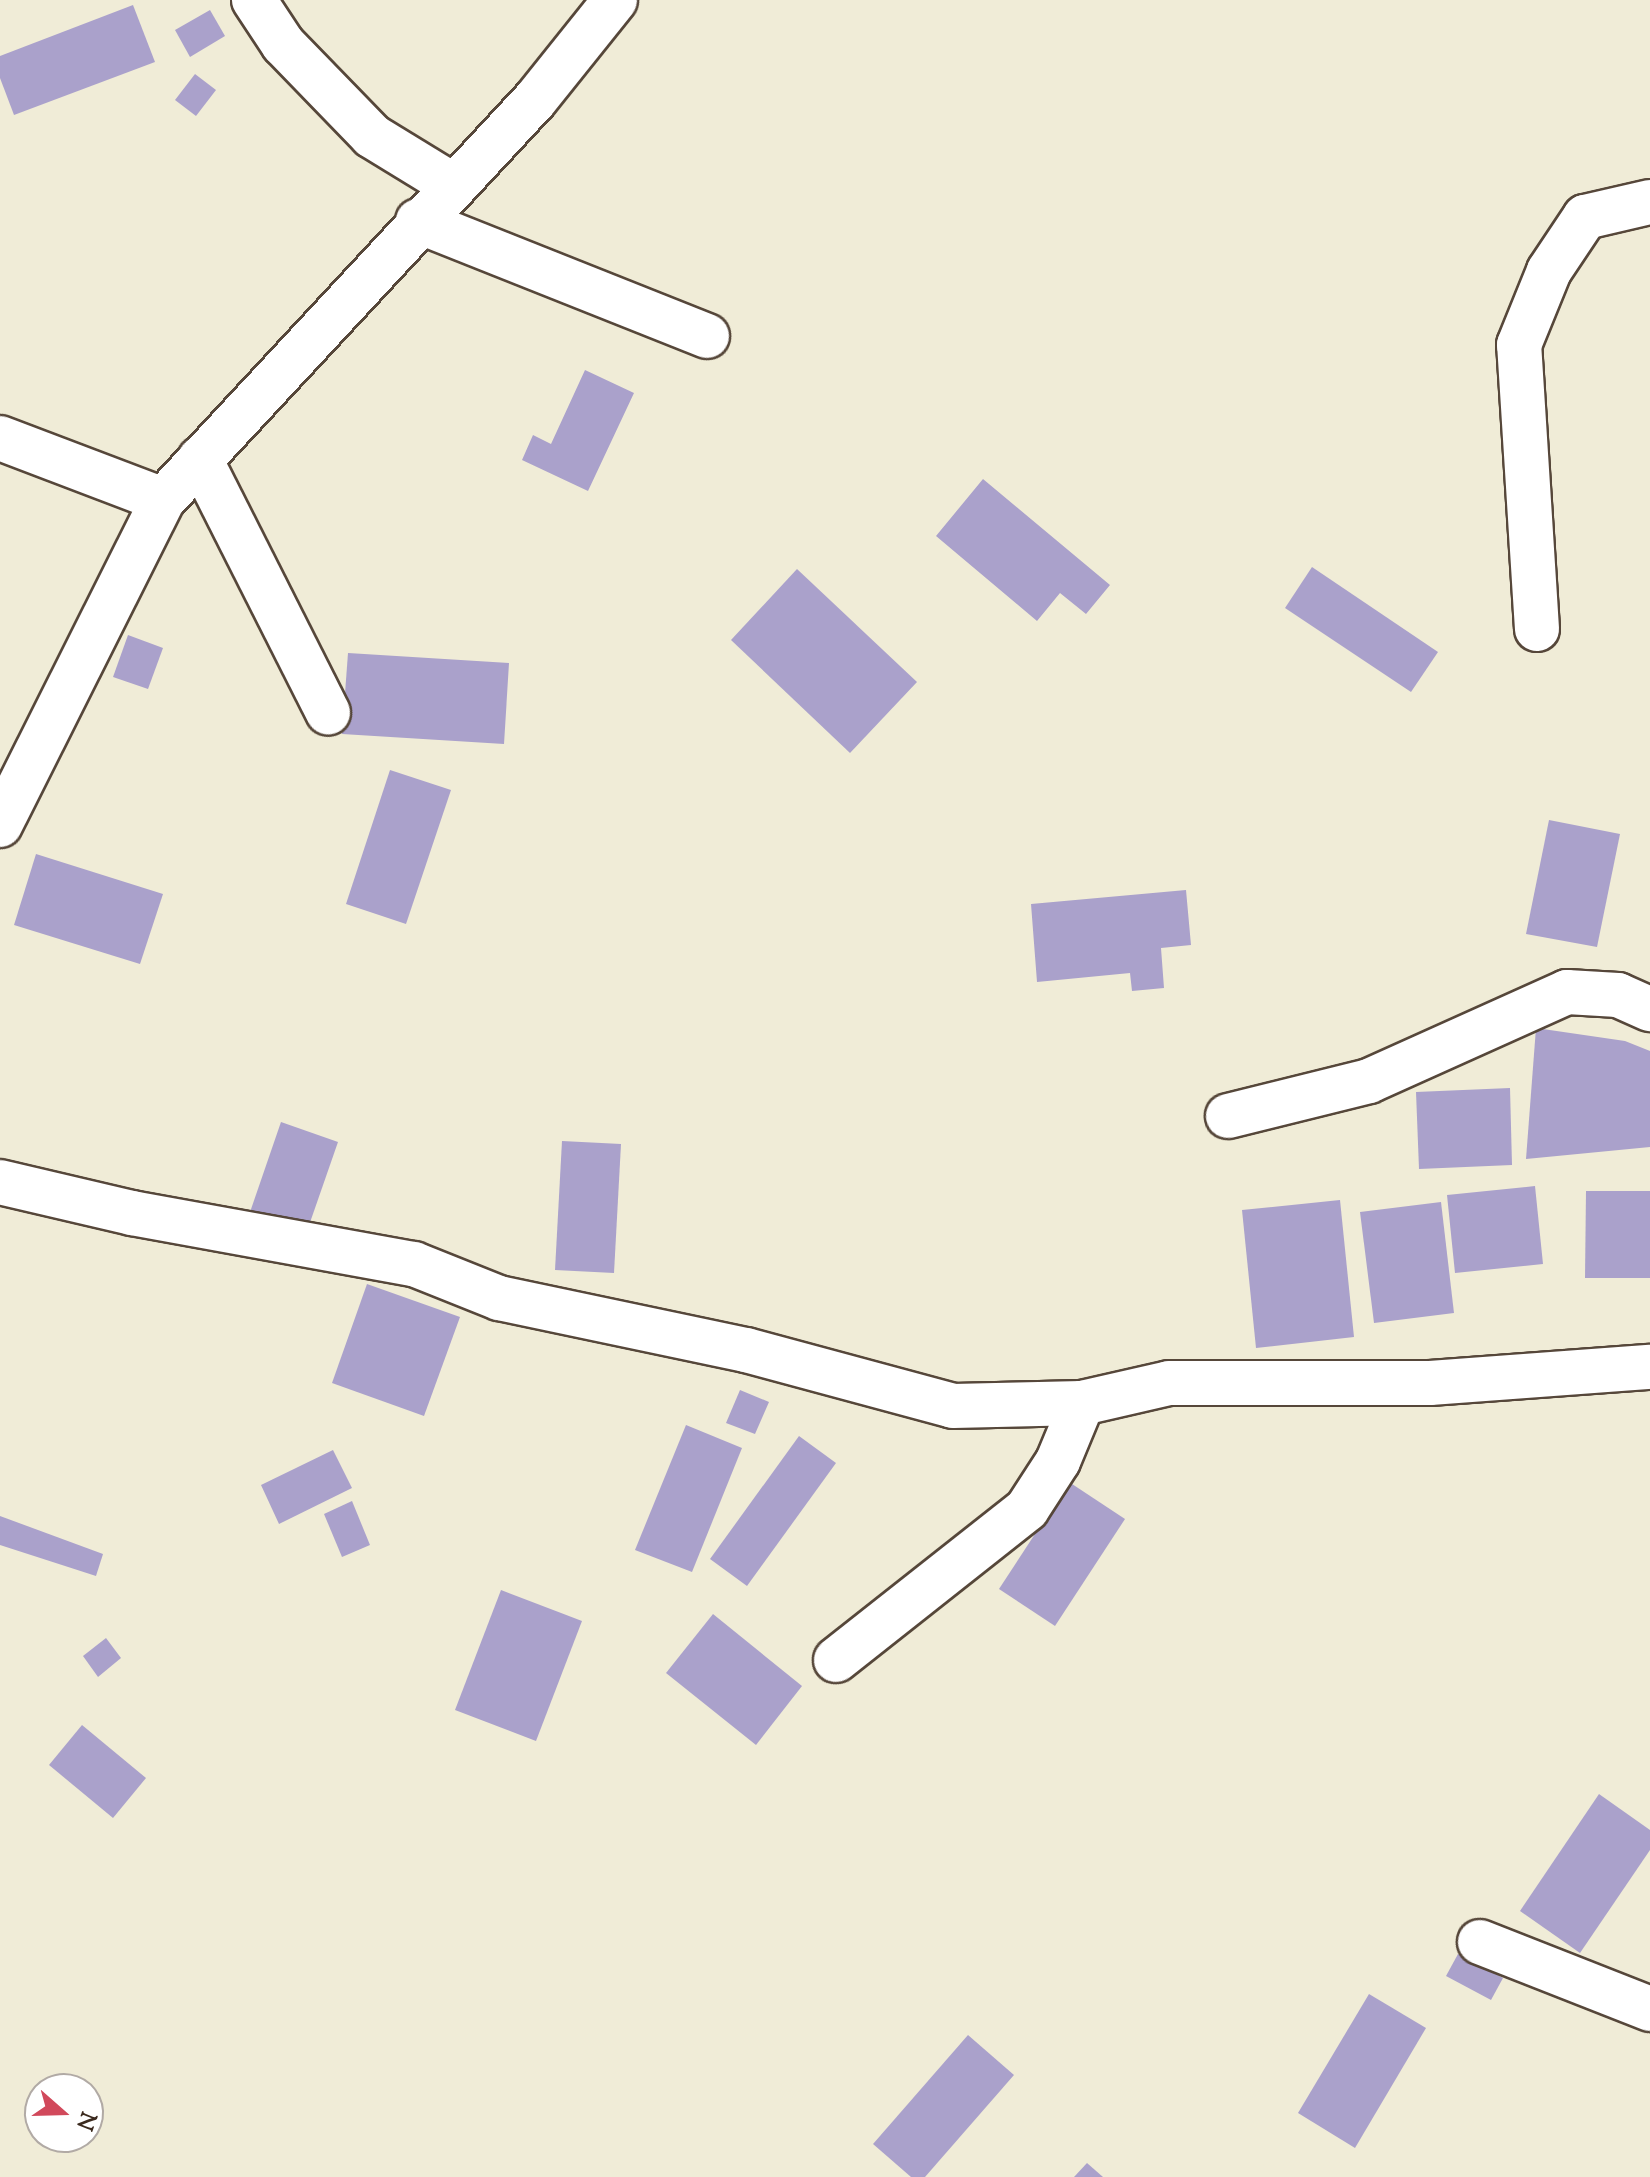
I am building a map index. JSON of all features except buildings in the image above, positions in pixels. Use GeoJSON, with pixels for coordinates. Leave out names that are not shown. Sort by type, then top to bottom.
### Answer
{"type":"FeatureCollection","features":[{"type":"Feature","properties":{"kind":"street"},"geometry":{"type":"LineString","coordinates":[[254,0],[283,44],[372,136],[452,185]]}},
{"type":"Feature","properties":{"kind":"street"},"geometry":{"type":"LineString","coordinates":[[0,825],[163,500],[418,221],[535,100],[615,0]]}},
{"type":"Feature","properties":{"kind":"street"},"geometry":{"type":"LineString","coordinates":[[1537,629],[1519,345],[1549,271],[1585,217],[1650,202]]}},
{"type":"Feature","properties":{"kind":"street"},"geometry":{"type":"LineString","coordinates":[[418,221],[707,336]]}},
{"type":"Feature","properties":{"kind":"street"},"geometry":{"type":"LineString","coordinates":[[0,438],[163,500]]}},
{"type":"Feature","properties":{"kind":"street"},"geometry":{"type":"LineString","coordinates":[[200,459],[328,712]]}},
{"type":"Feature","properties":{"kind":"street"},"geometry":{"type":"LineString","coordinates":[[1228,1116],[1369,1081],[1567,992],[1618,995],[1650,1009]]}},
{"type":"Feature","properties":{"kind":"street"},"geometry":{"type":"LineString","coordinates":[[0,1182],[132,1213],[414,1264],[499,1298],[746,1350],[953,1406],[1082,1403],[1169,1383],[1430,1383],[1650,1367]]}},
{"type":"Feature","properties":{"kind":"street"},"geometry":{"type":"LineString","coordinates":[[836,1660],[1027,1509],[1058,1461],[1082,1403]]}},
{"type":"Feature","properties":{"kind":"street"},"geometry":{"type":"LineString","coordinates":[[1480,1942],[1650,2009]]}}]}
